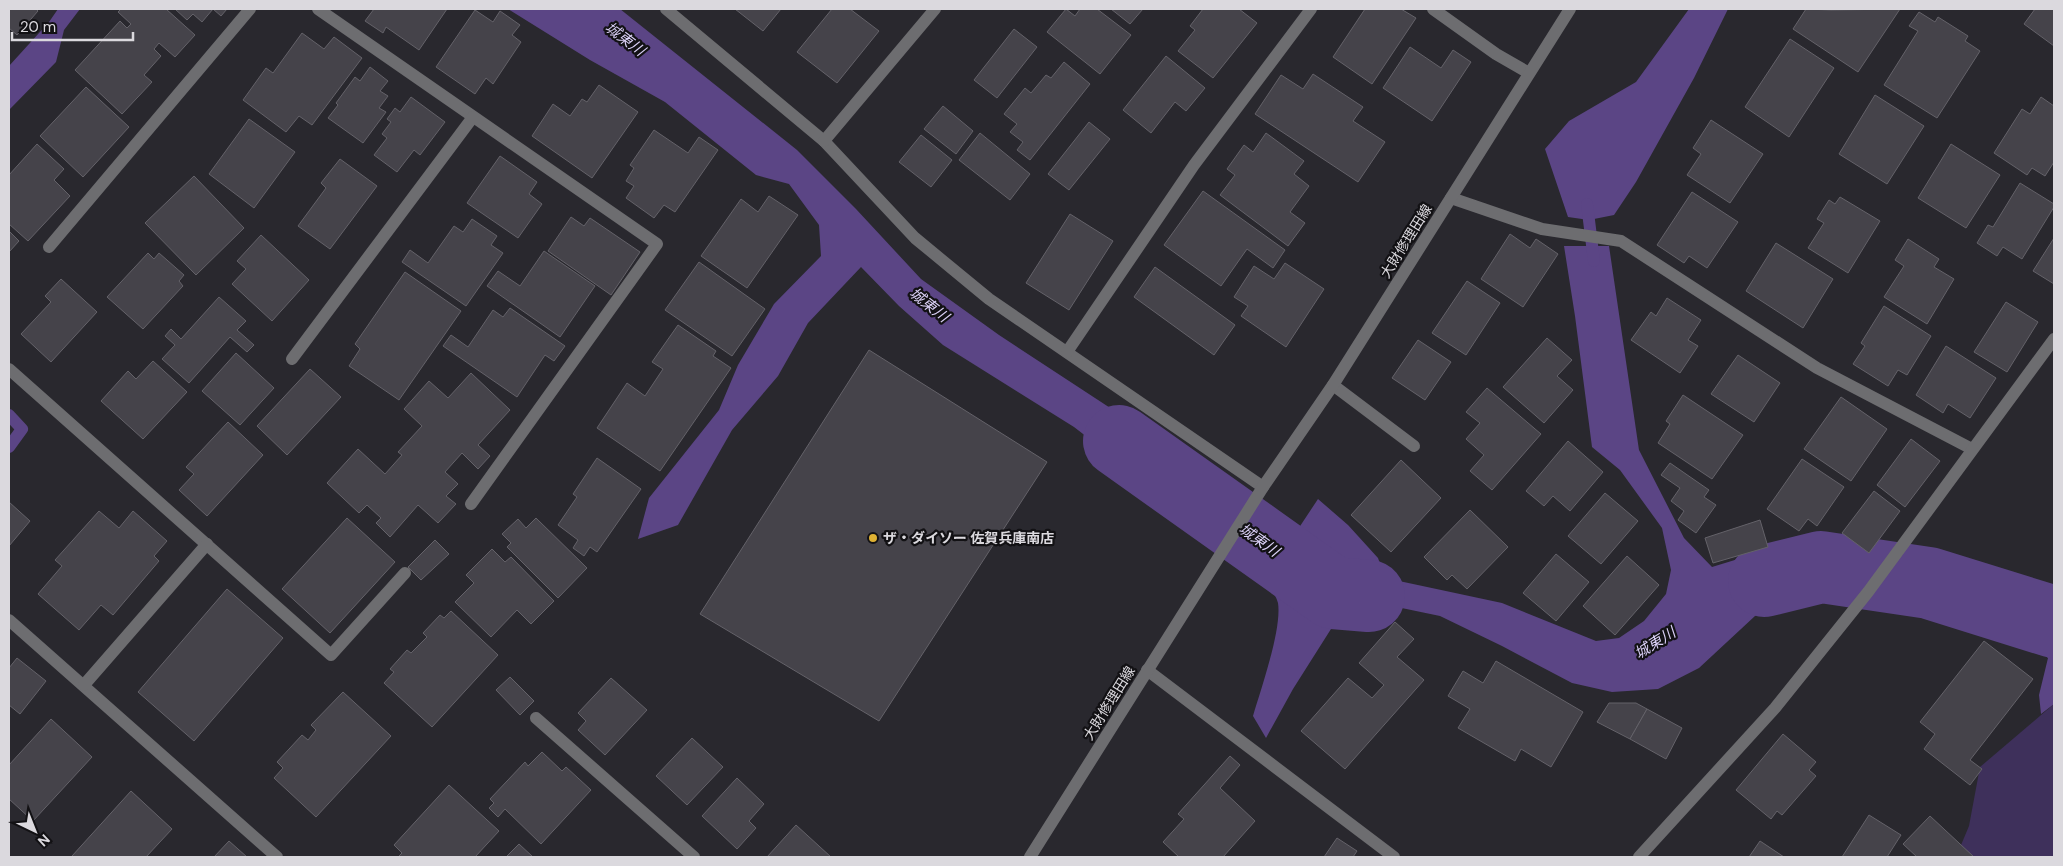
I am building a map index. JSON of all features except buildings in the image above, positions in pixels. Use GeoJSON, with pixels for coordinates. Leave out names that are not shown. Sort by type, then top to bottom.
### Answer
{"type":"FeatureCollection","features":[{"type":"Feature","properties":{"kind":"street"},"geometry":{"type":"LineString","coordinates":[[48,247],[250,9]]}},
{"type":"Feature","properties":{"kind":"street"},"geometry":{"type":"LineString","coordinates":[[318,9],[657,244],[471,504]]}},
{"type":"Feature","properties":{"kind":"street"},"geometry":{"type":"LineString","coordinates":[[666,9],[824,141],[914,238],[989,299],[1263,487]]}},
{"type":"Feature","properties":{"kind":"street"},"geometry":{"type":"LineString","coordinates":[[824,141],[935,9]]}},
{"type":"Feature","properties":{"kind":"street"},"geometry":{"type":"LineString","coordinates":[[1067,352],[1194,165],[1311,9]]}},
{"type":"Feature","properties":{"kind":"street"},"geometry":{"type":"LineString","coordinates":[[1433,9],[1496,54],[1530,73]]}},
{"type":"Feature","properties":{"kind":"street","name":"大財修理田線"},"geometry":{"type":"LineString","coordinates":[[1030,857],[1263,487],[1333,385],[1570,9]]}},
{"type":"Feature","properties":{"kind":"street"},"geometry":{"type":"LineString","coordinates":[[292,358],[473,117]]}},
{"type":"Feature","properties":{"kind":"street"},"geometry":{"type":"LineString","coordinates":[[1451,198],[1542,229],[1621,241],[1817,368],[1972,449]]}},
{"type":"Feature","properties":{"kind":"street"},"geometry":{"type":"LineString","coordinates":[[1639,857],[1775,708],[1868,592],[2054,339]]}},
{"type":"Feature","properties":{"kind":"street"},"geometry":{"type":"LineString","coordinates":[[9,369],[331,655],[405,573]]}},
{"type":"Feature","properties":{"kind":"street"},"geometry":{"type":"LineString","coordinates":[[1333,385],[1414,446]]}},
{"type":"Feature","properties":{"kind":"street"},"geometry":{"type":"LineString","coordinates":[[84,685],[207,544]]}},
{"type":"Feature","properties":{"kind":"street"},"geometry":{"type":"LineString","coordinates":[[9,620],[277,857]]}},
{"type":"Feature","properties":{"kind":"street"},"geometry":{"type":"LineString","coordinates":[[1147,670],[1394,857]]}},
{"type":"Feature","properties":{"kind":"street"},"geometry":{"type":"LineString","coordinates":[[536,718],[694,857]]}},
{"type":"Feature","properties":{"kind":"shaded area"},"geometry":{"type":"Polygon","coordinates":[[[2054,704],[2054,857],[1956,857],[1969,826],[1980,767],[2054,704]]]}},
{"type":"Feature","properties":{"kind":"water"},"geometry":{"type":"Polygon","coordinates":[[[58,9],[80,9],[64,30],[56,62],[9,110],[9,66],[49,22],[58,9]]]}},
{"type":"Feature","properties":{"kind":"water"},"geometry":{"type":"Polygon","coordinates":[[[508,9],[620,9],[797,150],[856,209],[921,279],[999,335],[1124,417],[1189,465],[1209,488],[1185,522],[1148,484],[1074,427],[943,345],[899,306],[861,267],[808,323],[778,376],[732,430],[678,525],[638,539],[649,498],[719,410],[738,365],[774,304],[821,256],[819,225],[789,184],[756,175],[665,102],[590,60],[508,9]]]}},
{"type":"Feature","properties":{"kind":"water"},"geometry":{"type":"Polygon","coordinates":[[[1689,9],[1728,9],[1694,78],[1636,182],[1614,215],[1589,220],[1568,217],[1545,149],[1569,121],[1636,82],[1689,9]]]}},
{"type":"Feature","properties":{"kind":"water"},"geometry":{"type":"Polygon","coordinates":[[[1564,246],[1609,246],[1639,450],[1684,538],[1712,567],[1774,548],[1822,548],[1870,561],[1853,587],[1804,588],[1755,616],[1699,668],[1658,689],[1612,692],[1572,683],[1440,616],[1392,606],[1361,606],[1331,629],[1293,689],[1266,738],[1253,716],[1277,628],[1278,603],[1265,579],[1318,499],[1348,525],[1378,558],[1385,578],[1502,603],[1596,641],[1619,638],[1644,621],[1666,594],[1671,570],[1662,528],[1620,470],[1592,447],[1564,246]]]}},
{"type":"Feature","properties":{"kind":"water"},"geometry":{"type":"Polygon","coordinates":[[[1912,556],[2054,588],[2054,704],[2041,714],[2039,695],[2048,658],[1999,620],[1978,618],[1938,597],[1886,591],[1912,556]]]}},
{"type":"Feature","properties":{"kind":"waterway"},"geometry":{"type":"LineString","coordinates":[[1587,204],[1594,261]]}},
{"type":"Feature","properties":{"kind":"waterway"},"geometry":{"type":"LineString","coordinates":[[9,415],[22,429],[9,447]]}},
{"type":"Feature","properties":{"kind":"waterway","name":"城東川"},"geometry":{"type":"LineString","coordinates":[[1119,441],[1333,593],[1369,596]]}},
{"type":"Feature","properties":{"kind":"waterway","name":"城東川"},"geometry":{"type":"LineString","coordinates":[[1764,581],[1821,567],[1929,583],[2054,622]]}},
{"type":"Feature","properties":{"kind":"place","name":"ザ・ダイソー 佐賀兵庫南店"},"geometry":{"type":"Point","coordinates":[873,538]}}]}
